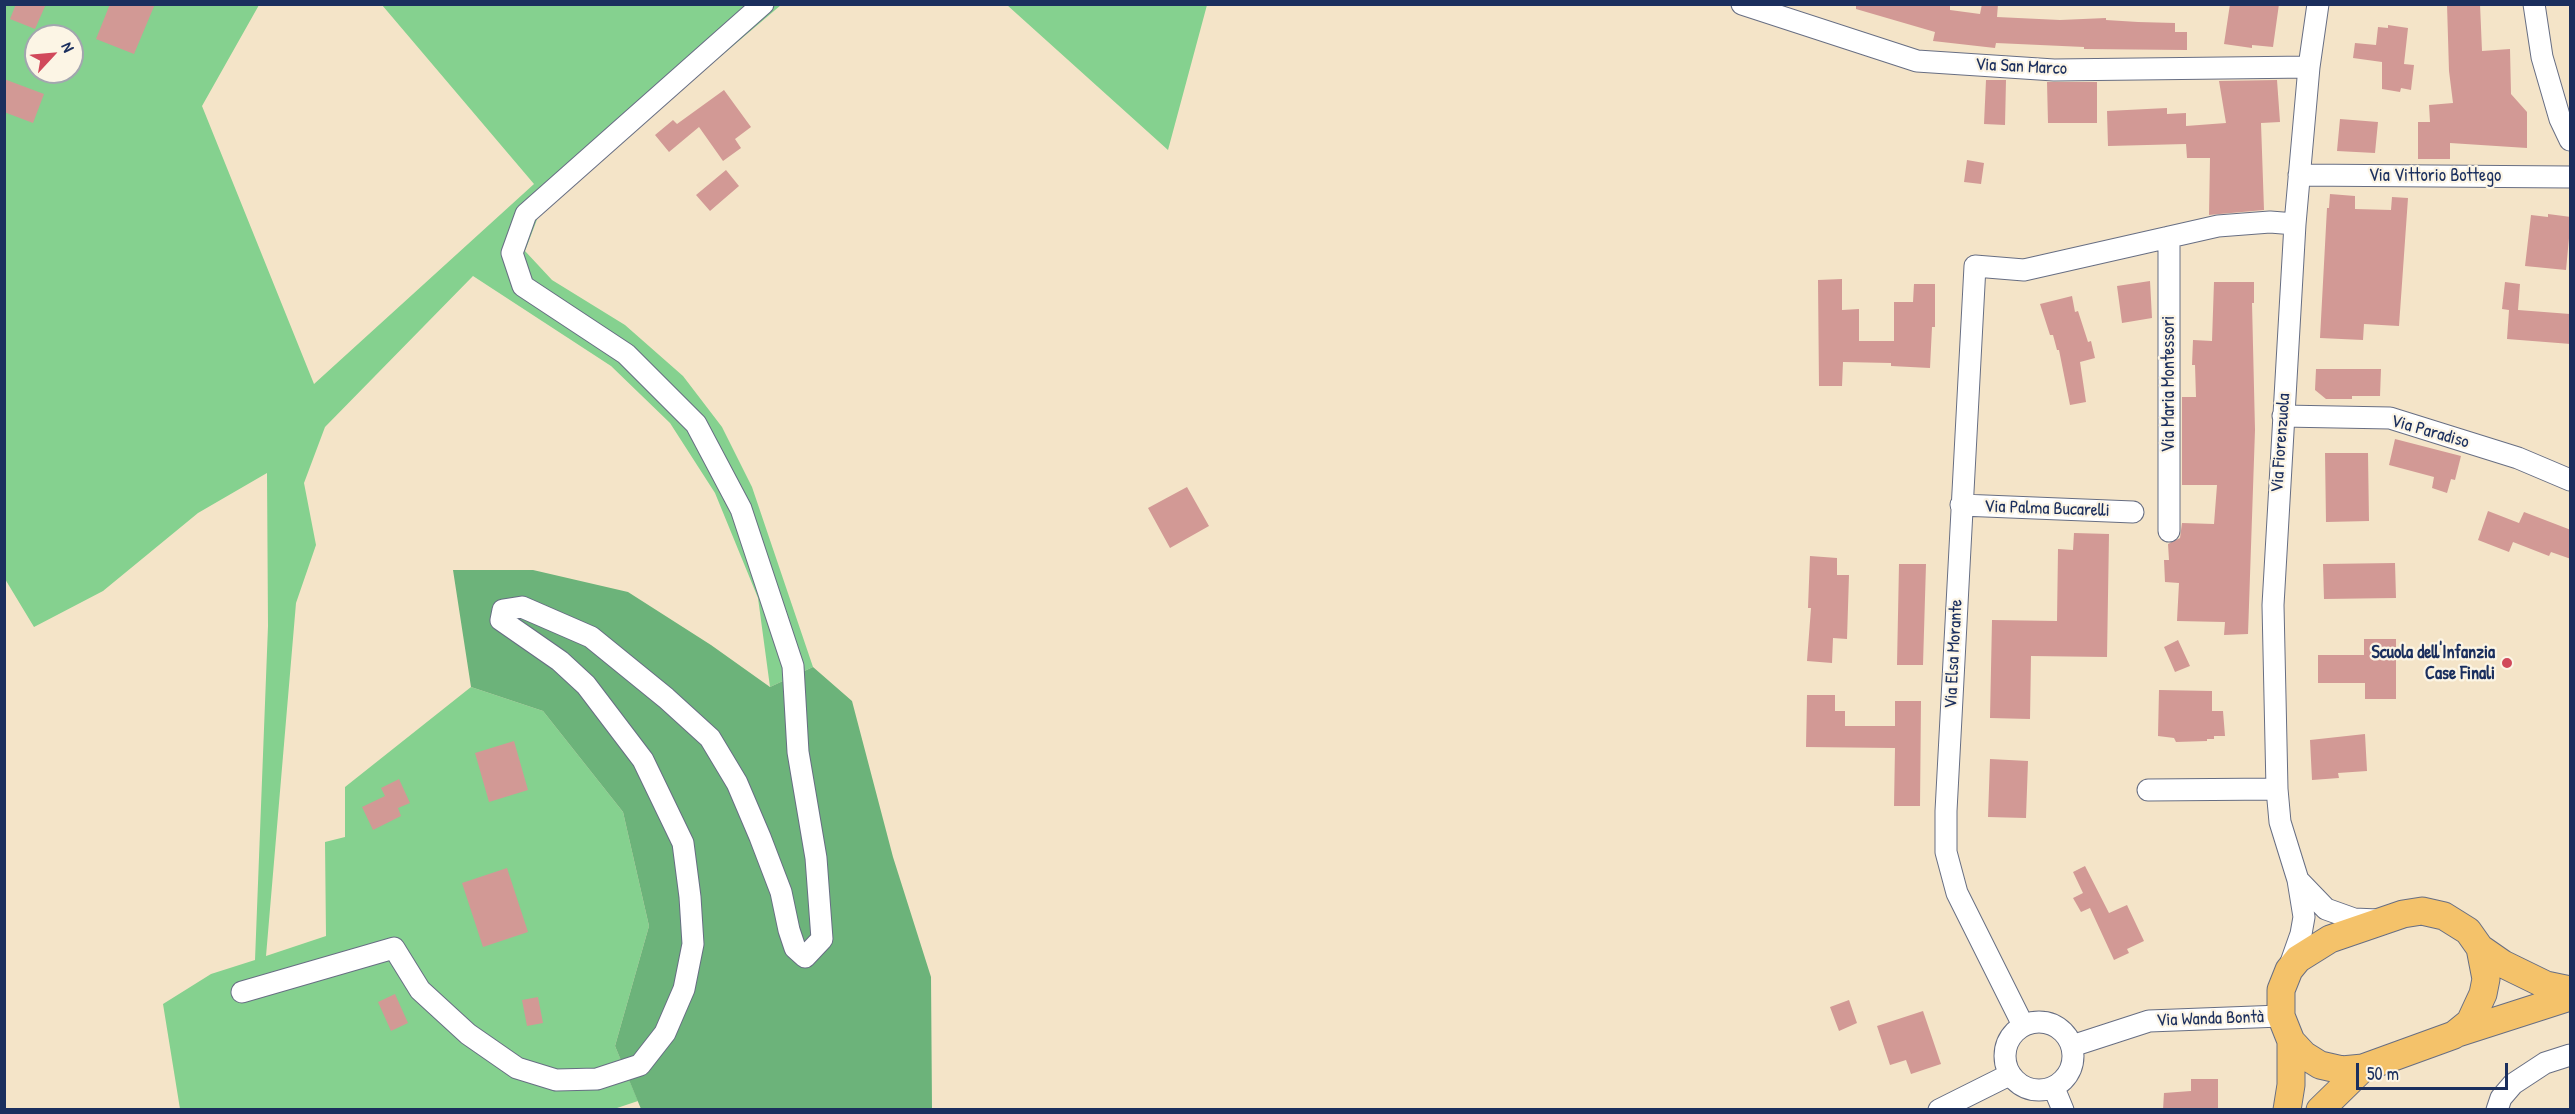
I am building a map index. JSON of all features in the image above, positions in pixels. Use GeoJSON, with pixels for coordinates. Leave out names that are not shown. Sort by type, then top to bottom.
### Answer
{"type":"FeatureCollection","features":[{"type":"Feature","properties":{"kind":"main road"},"geometry":{"type":"LineString","coordinates":[[2571,990],[2546,985],[2522,974],[2480,948],[2468,931],[2456,922],[2433,912],[2403,914],[2330,939],[2298,959],[2289,969],[2281,990],[2281,1016],[2291,1041],[2304,1055],[2320,1065],[2342,1070],[2363,1068],[2454,1035],[2571,997]]}},
{"type":"Feature","properties":{"kind":"main road"},"geometry":{"type":"LineString","coordinates":[[2454,1035],[2470,1022],[2483,994],[2486,979],[2480,948]]}},
{"type":"Feature","properties":{"kind":"main road"},"geometry":{"type":"LineString","coordinates":[[2287,1110],[2291,1085],[2291,1041]]}},
{"type":"Feature","properties":{"kind":"main road"},"geometry":{"type":"LineString","coordinates":[[2320,1110],[2363,1068]]}},
{"type":"Feature","properties":{"kind":"street"},"geometry":{"type":"LineString","coordinates":[[242,992],[394,948],[420,990],[468,1034],[517,1068],[556,1080],[597,1079],[640,1065],[665,1033],[684,989],[693,944],[683,843],[643,760],[586,685],[560,661],[501,620],[503,610],[522,607],[591,637],[666,698],[710,738],[737,783],[781,892],[795,948],[805,957],[822,939],[816,858],[798,752],[793,666],[741,509],[696,424],[626,354],[523,286],[512,254],[526,214],[763,4]]}},
{"type":"Feature","properties":{"kind":"street","name":"Via San Marco"},"geometry":{"type":"LineString","coordinates":[[1742,4],[1917,61],[2054,70],[2309,66]]}},
{"type":"Feature","properties":{"kind":"street","name":"Via Fiorenzuola"},"geometry":{"type":"LineString","coordinates":[[2289,969],[2304,925],[2298,880],[2280,822],[2277,789],[2273,605],[2295,224],[2309,66],[2318,4]]}},
{"type":"Feature","properties":{"kind":"street"},"geometry":{"type":"LineString","coordinates":[[2534,4],[2542,57],[2560,119],[2571,140]]}},
{"type":"Feature","properties":{"kind":"street","name":"Via Vittorio Bottego"},"geometry":{"type":"LineString","coordinates":[[2299,176],[2571,177]]}},
{"type":"Feature","properties":{"kind":"street"},"geometry":{"type":"LineString","coordinates":[[2169,237],[2218,226],[2270,222],[2295,224]]}},
{"type":"Feature","properties":{"kind":"street","name":"Via Elsa Morante"},"geometry":{"type":"LineString","coordinates":[[2023,1025],[1957,892],[1946,852],[1961,505],[1975,266],[2024,270],[2169,237]]}},
{"type":"Feature","properties":{"kind":"street","name":"Via Maria Montessori"},"geometry":{"type":"LineString","coordinates":[[2169,237],[2169,531]]}},
{"type":"Feature","properties":{"kind":"street","name":"Via Paradiso"},"geometry":{"type":"LineString","coordinates":[[2283,416],[2390,418],[2517,458],[2571,480]]}},
{"type":"Feature","properties":{"kind":"street","name":"Via Palma Bucarelli"},"geometry":{"type":"LineString","coordinates":[[1961,505],[2133,512]]}},
{"type":"Feature","properties":{"kind":"street"},"geometry":{"type":"LineString","coordinates":[[2148,790],[2277,789]]}},
{"type":"Feature","properties":{"kind":"street","name":"Via Fiorenzuola"},"geometry":{"type":"LineString","coordinates":[[2298,880],[2326,909],[2354,919],[2382,921]]}},
{"type":"Feature","properties":{"kind":"street","name":"Via Wanda Bontà"},"geometry":{"type":"LineString","coordinates":[[2072,1046],[2149,1021],[2281,1016]]}},
{"type":"Feature","properties":{"kind":"street"},"geometry":{"type":"LineString","coordinates":[[2035,1022],[2058,1027],[2072,1046],[2073,1066],[2068,1075],[2054,1088],[2034,1091],[2024,1088],[2009,1075],[2005,1053],[2007,1042],[2023,1025],[2035,1022]]}},
{"type":"Feature","properties":{"kind":"street"},"geometry":{"type":"LineString","coordinates":[[2497,1110],[2502,1098],[2513,1084],[2545,1063],[2571,1055]]}},
{"type":"Feature","properties":{"kind":"street"},"geometry":{"type":"LineString","coordinates":[[1939,1110],[2009,1075]]}},
{"type":"Feature","properties":{"kind":"street"},"geometry":{"type":"LineString","coordinates":[[2054,1088],[2063,1110]]}},
{"type":"Feature","properties":{"kind":"green space"},"geometry":{"type":"Polygon","coordinates":[[[5,5],[259,5],[202,106],[314,384],[534,184],[382,5],[781,5],[541,209],[525,251],[552,280],[625,325],[683,376],[722,427],[752,487],[813,667],[770,687],[758,598],[715,493],[670,423],[611,366],[473,276],[325,427],[304,483],[316,545],[296,603],[266,956],[326,936],[325,842],[345,837],[345,787],[471,687],[543,711],[623,812],[649,926],[615,1046],[638,1101],[611,1110],[180,1109],[163,1004],[211,974],[255,960],[268,626],[267,473],[198,513],[103,591],[34,627],[5,579],[5,5]]]}},
{"type":"Feature","properties":{"kind":"green space"},"geometry":{"type":"Polygon","coordinates":[[[1007,5],[1207,5],[1168,150],[1007,5]]]}},
{"type":"Feature","properties":{"kind":"green space"},"geometry":{"type":"Polygon","coordinates":[[[453,570],[533,570],[628,592],[711,645],[770,687],[813,667],[852,701],[893,857],[931,977],[932,1109],[641,1109],[615,1046],[649,926],[623,812],[543,711],[471,687],[453,570]]]}},
{"type":"Feature","properties":{"kind":"building"},"geometry":{"type":"Polygon","coordinates":[[[16,4],[46,4],[37,24],[24,25],[10,19],[16,4]]]}},
{"type":"Feature","properties":{"kind":"building"},"geometry":{"type":"Polygon","coordinates":[[[110,4],[155,4],[134,54],[96,39],[110,4]]]}},
{"type":"Feature","properties":{"kind":"building"},"geometry":{"type":"Polygon","coordinates":[[[1856,4],[1950,4],[1950,10],[1980,14],[1982,4],[1998,4],[1997,17],[2060,20],[2106,18],[2106,20],[2175,23],[2175,32],[2187,32],[2187,50],[2084,49],[2084,47],[1996,43],[1995,48],[1933,41],[1935,32],[1856,9],[1856,4]]]}},
{"type":"Feature","properties":{"kind":"building"},"geometry":{"type":"Polygon","coordinates":[[[2230,4],[2279,4],[2273,47],[2252,45],[2252,48],[2224,44],[2230,4]]]}},
{"type":"Feature","properties":{"kind":"building"},"geometry":{"type":"Polygon","coordinates":[[[2447,4],[2480,4],[2482,51],[2510,49],[2511,94],[2527,112],[2527,148],[2450,143],[2450,159],[2418,159],[2418,122],[2430,122],[2429,105],[2453,103],[2449,71],[2447,4]]]}},
{"type":"Feature","properties":{"kind":"building"},"geometry":{"type":"Polygon","coordinates":[[[2388,25],[2408,28],[2404,64],[2414,65],[2411,90],[2401,88],[2400,92],[2382,89],[2382,62],[2353,58],[2355,43],[2376,45],[2378,27],[2388,28],[2388,25]]]}},
{"type":"Feature","properties":{"kind":"building"},"geometry":{"type":"Polygon","coordinates":[[[4,79],[44,94],[33,123],[4,112],[4,79]]]}},
{"type":"Feature","properties":{"kind":"building"},"geometry":{"type":"Polygon","coordinates":[[[1986,80],[2006,80],[2005,125],[1984,124],[1986,80]]]}},
{"type":"Feature","properties":{"kind":"building"},"geometry":{"type":"Polygon","coordinates":[[[2277,80],[2280,122],[2261,123],[2264,210],[2209,215],[2210,158],[2187,158],[2186,144],[2108,146],[2107,111],[2167,108],[2167,114],[2186,113],[2186,126],[2226,123],[2219,81],[2277,80]]]}},
{"type":"Feature","properties":{"kind":"building"},"geometry":{"type":"Polygon","coordinates":[[[2047,82],[2097,82],[2097,123],[2048,123],[2047,82]]]}},
{"type":"Feature","properties":{"kind":"building"},"geometry":{"type":"Polygon","coordinates":[[[724,90],[751,127],[735,139],[741,148],[723,161],[699,127],[669,152],[655,135],[673,120],[677,124],[724,90]]]}},
{"type":"Feature","properties":{"kind":"building"},"geometry":{"type":"Polygon","coordinates":[[[2340,119],[2378,122],[2375,153],[2337,151],[2340,119]]]}},
{"type":"Feature","properties":{"kind":"building"},"geometry":{"type":"Polygon","coordinates":[[[1967,160],[1984,163],[1981,184],[1964,182],[1967,160]]]}},
{"type":"Feature","properties":{"kind":"building"},"geometry":{"type":"Polygon","coordinates":[[[726,170],[739,186],[710,211],[696,195],[726,170]]]}},
{"type":"Feature","properties":{"kind":"building"},"geometry":{"type":"Polygon","coordinates":[[[2330,194],[2355,196],[2355,209],[2391,210],[2392,197],[2408,198],[2399,326],[2364,324],[2363,340],[2320,338],[2327,208],[2329,208],[2330,194]]]}},
{"type":"Feature","properties":{"kind":"building"},"geometry":{"type":"Polygon","coordinates":[[[2548,214],[2571,217],[2566,270],[2525,266],[2531,215],[2548,217],[2548,214]]]}},
{"type":"Feature","properties":{"kind":"building"},"geometry":{"type":"Polygon","coordinates":[[[1842,279],[1842,310],[1859,309],[1859,341],[1894,341],[1894,302],[1913,302],[1914,284],[1935,284],[1935,327],[1932,327],[1930,368],[1891,366],[1891,363],[1843,362],[1842,386],[1819,386],[1818,280],[1842,279]]]}},
{"type":"Feature","properties":{"kind":"building"},"geometry":{"type":"Polygon","coordinates":[[[2150,281],[2152,318],[2122,323],[2117,286],[2150,281]]]}},
{"type":"Feature","properties":{"kind":"building"},"geometry":{"type":"Polygon","coordinates":[[[2214,282],[2254,282],[2254,303],[2252,303],[2255,430],[2248,634],[2224,635],[2225,622],[2177,621],[2179,583],[2165,582],[2164,560],[2169,560],[2168,544],[2180,538],[2182,523],[2214,524],[2217,485],[2182,485],[2182,397],[2196,397],[2195,365],[2192,365],[2193,340],[2212,341],[2214,282]]]}},
{"type":"Feature","properties":{"kind":"building"},"geometry":{"type":"Polygon","coordinates":[[[2505,282],[2520,284],[2518,310],[2570,314],[2571,344],[2507,339],[2509,310],[2502,309],[2505,282]]]}},
{"type":"Feature","properties":{"kind":"building"},"geometry":{"type":"Polygon","coordinates":[[[2072,296],[2075,312],[2078,311],[2088,342],[2091,341],[2095,358],[2080,362],[2086,402],[2070,405],[2059,350],[2057,350],[2053,335],[2050,335],[2040,304],[2072,296]]]}},
{"type":"Feature","properties":{"kind":"building"},"geometry":{"type":"Polygon","coordinates":[[[2316,369],[2381,369],[2380,396],[2326,399],[2315,390],[2316,369]]]}},
{"type":"Feature","properties":{"kind":"building"},"geometry":{"type":"Polygon","coordinates":[[[2395,439],[2461,456],[2455,480],[2451,479],[2447,493],[2432,488],[2434,477],[2389,465],[2395,439]]]}},
{"type":"Feature","properties":{"kind":"building"},"geometry":{"type":"Polygon","coordinates":[[[2325,453],[2368,453],[2369,521],[2326,522],[2325,453]]]}},
{"type":"Feature","properties":{"kind":"building"},"geometry":{"type":"Polygon","coordinates":[[[1187,487],[1209,526],[1170,548],[1148,508],[1187,487]]]}},
{"type":"Feature","properties":{"kind":"building"},"geometry":{"type":"Polygon","coordinates":[[[2488,511],[2519,523],[2524,512],[2571,530],[2571,559],[2551,552],[2549,556],[2513,542],[2509,552],[2478,540],[2488,511]]]}},
{"type":"Feature","properties":{"kind":"building"},"geometry":{"type":"Polygon","coordinates":[[[2074,533],[2109,534],[2107,657],[2031,656],[2030,719],[1990,718],[1992,620],[2057,621],[2058,549],[2073,550],[2074,533]]]}},
{"type":"Feature","properties":{"kind":"building"},"geometry":{"type":"Polygon","coordinates":[[[1810,556],[1837,558],[1837,575],[1849,575],[1847,639],[1833,638],[1832,663],[1807,661],[1811,608],[1808,608],[1810,556]]]}},
{"type":"Feature","properties":{"kind":"building"},"geometry":{"type":"Polygon","coordinates":[[[2395,563],[2396,598],[2324,599],[2323,564],[2395,563]]]}},
{"type":"Feature","properties":{"kind":"building"},"geometry":{"type":"Polygon","coordinates":[[[1899,564],[1926,564],[1923,665],[1897,665],[1899,564]]]}},
{"type":"Feature","properties":{"kind":"building"},"geometry":{"type":"Polygon","coordinates":[[[2364,639],[2396,639],[2396,699],[2365,699],[2365,683],[2318,683],[2318,655],[2364,655],[2364,639]]]}},
{"type":"Feature","properties":{"kind":"building"},"geometry":{"type":"Polygon","coordinates":[[[2178,640],[2190,666],[2175,672],[2164,647],[2178,640]]]}},
{"type":"Feature","properties":{"kind":"building"},"geometry":{"type":"Polygon","coordinates":[[[2159,690],[2212,691],[2212,711],[2223,711],[2225,736],[2214,736],[2214,739],[2207,739],[2207,741],[2176,742],[2174,738],[2158,736],[2159,690]]]}},
{"type":"Feature","properties":{"kind":"building"},"geometry":{"type":"Polygon","coordinates":[[[1807,695],[1835,695],[1835,711],[1845,711],[1845,726],[1895,726],[1895,701],[1921,701],[1920,806],[1894,806],[1895,748],[1806,747],[1807,695]]]}},
{"type":"Feature","properties":{"kind":"building"},"geometry":{"type":"Polygon","coordinates":[[[2365,734],[2367,771],[2338,773],[2339,778],[2312,780],[2310,740],[2365,734]]]}},
{"type":"Feature","properties":{"kind":"building"},"geometry":{"type":"Polygon","coordinates":[[[514,741],[528,790],[489,802],[475,753],[514,741]]]}},
{"type":"Feature","properties":{"kind":"building"},"geometry":{"type":"Polygon","coordinates":[[[1990,759],[2028,761],[2026,818],[1988,817],[1990,759]]]}},
{"type":"Feature","properties":{"kind":"building"},"geometry":{"type":"Polygon","coordinates":[[[399,779],[410,803],[398,808],[401,816],[373,830],[362,807],[385,796],[381,788],[399,779]]]}},
{"type":"Feature","properties":{"kind":"building"},"geometry":{"type":"Polygon","coordinates":[[[2085,866],[2109,913],[2127,905],[2144,941],[2127,949],[2129,953],[2114,960],[2090,908],[2081,912],[2073,898],[2083,893],[2073,872],[2085,866]]]}},
{"type":"Feature","properties":{"kind":"building"},"geometry":{"type":"Polygon","coordinates":[[[507,868],[528,932],[483,947],[462,883],[507,868]]]}},
{"type":"Feature","properties":{"kind":"building"},"geometry":{"type":"Polygon","coordinates":[[[395,994],[408,1023],[391,1031],[378,1002],[395,994]]]}},
{"type":"Feature","properties":{"kind":"building"},"geometry":{"type":"Polygon","coordinates":[[[538,997],[543,1023],[527,1026],[522,1000],[538,997]]]}},
{"type":"Feature","properties":{"kind":"building"},"geometry":{"type":"Polygon","coordinates":[[[1849,1000],[1857,1023],[1839,1031],[1830,1007],[1849,1000]]]}},
{"type":"Feature","properties":{"kind":"building"},"geometry":{"type":"Polygon","coordinates":[[[1923,1011],[1941,1064],[1911,1074],[1906,1060],[1890,1065],[1877,1026],[1923,1011]]]}},
{"type":"Feature","properties":{"kind":"building"},"geometry":{"type":"Polygon","coordinates":[[[2191,1079],[2218,1079],[2218,1110],[2163,1110],[2164,1093],[2191,1091],[2191,1079]]]}},
{"type":"Feature","properties":{"kind":"place","name":"Scuola dell'Infanzia Case Finali"},"geometry":{"type":"Point","coordinates":[2507,663]}}]}
